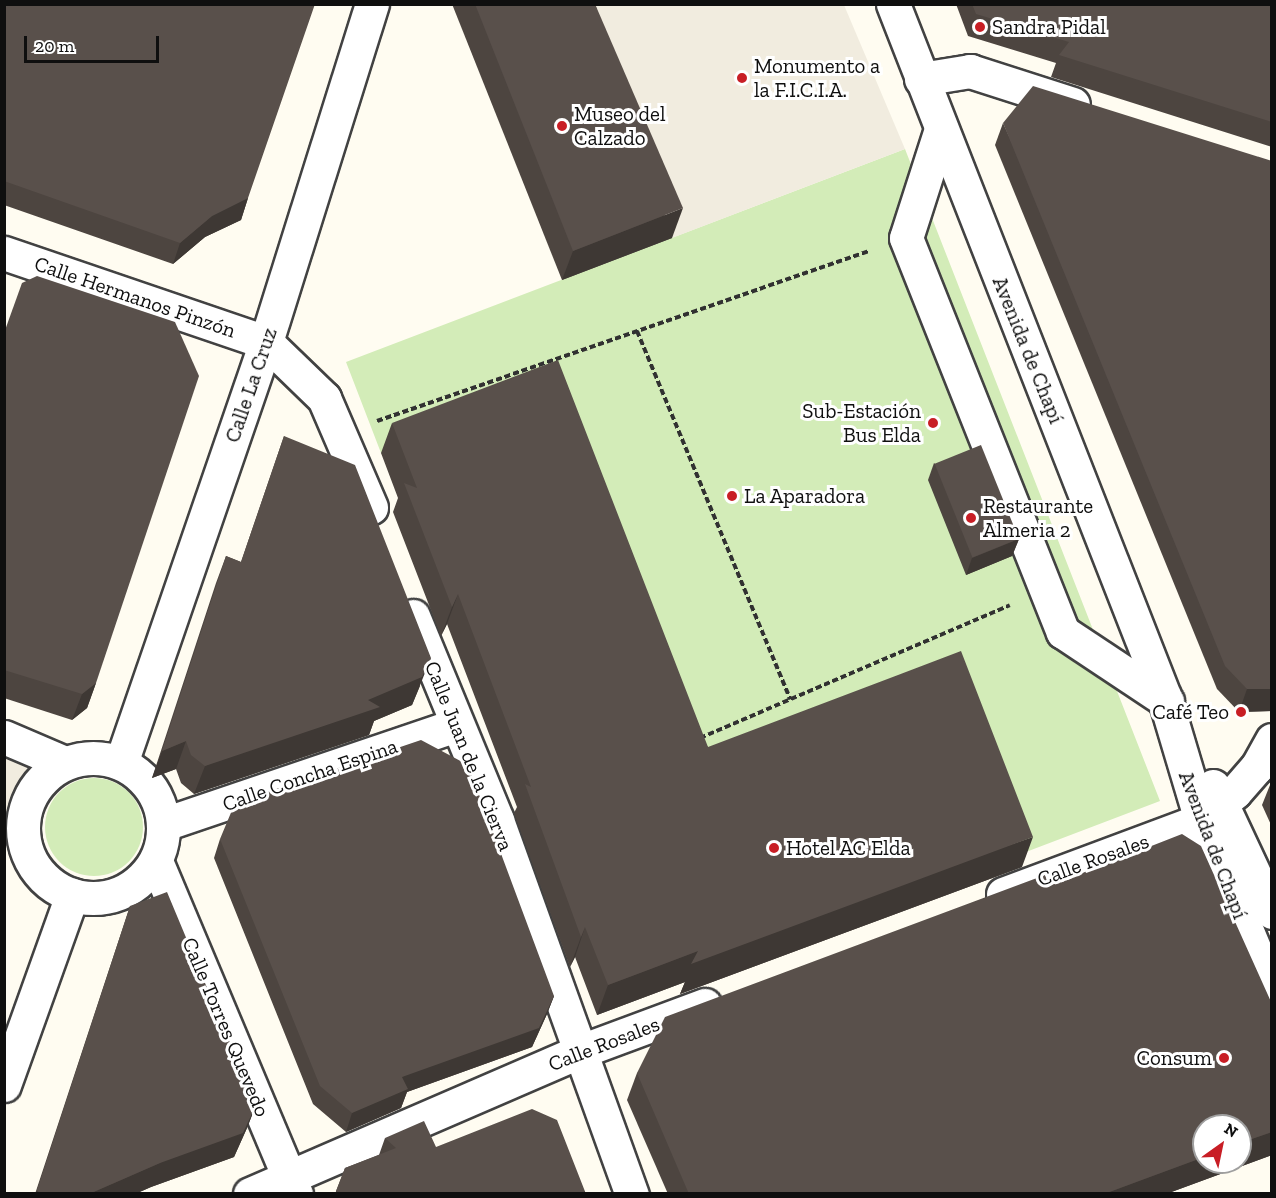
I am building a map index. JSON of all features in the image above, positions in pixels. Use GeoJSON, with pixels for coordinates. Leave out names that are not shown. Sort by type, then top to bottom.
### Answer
{"type":"FeatureCollection","features":[{"type":"Feature","properties":{"kind":"street","name":"Calle La Cruz"},"geometry":{"type":"LineString","coordinates":[[121,763],[266,342],[372,4]]}},
{"type":"Feature","properties":{"kind":"street","name":"Avenida de Chapí"},"geometry":{"type":"LineString","coordinates":[[893,4],[1211,812],[1272,991]]}},
{"type":"Feature","properties":{"kind":"street"},"geometry":{"type":"LineString","coordinates":[[921,79],[970,71],[1104,114]]}},
{"type":"Feature","properties":{"kind":"street"},"geometry":{"type":"LineString","coordinates":[[941,129],[906,238],[1063,632],[1164,696]]}},
{"type":"Feature","properties":{"kind":"street","name":"Calle Hermanos Pinzón"},"geometry":{"type":"LineString","coordinates":[[4,253],[266,342]]}},
{"type":"Feature","properties":{"kind":"street"},"geometry":{"type":"LineString","coordinates":[[266,342],[324,398],[344,438],[383,537]]}},
{"type":"Feature","properties":{"kind":"street","name":"Calle Juan de la Cierva"},"geometry":{"type":"LineString","coordinates":[[404,592],[456,725],[497,820],[632,1194]]}},
{"type":"Feature","properties":{"kind":"street","name":"Calle Concha Espina"},"geometry":{"type":"LineString","coordinates":[[164,824],[456,725]]}},
{"type":"Feature","properties":{"kind":"street"},"geometry":{"type":"LineString","coordinates":[[4,737],[65,763]]}},
{"type":"Feature","properties":{"kind":"street"},"geometry":{"type":"LineString","coordinates":[[1211,812],[1257,767],[1272,740]]}},
{"type":"Feature","properties":{"kind":"street"},"geometry":{"type":"LineString","coordinates":[[83,758],[121,763],[147,781],[155,794],[164,824],[156,861],[140,880],[120,893],[88,898],[72,895],[47,882],[38,871],[24,843],[24,811],[39,782],[65,763],[83,758]]}},
{"type":"Feature","properties":{"kind":"street","name":"Avenida de Chapí"},"geometry":{"type":"LineString","coordinates":[[1211,812],[1272,912]]}},
{"type":"Feature","properties":{"kind":"street","name":"Calle Rosales"},"geometry":{"type":"LineString","coordinates":[[979,903],[1211,812]]}},
{"type":"Feature","properties":{"kind":"street"},"geometry":{"type":"LineString","coordinates":[[4,861],[38,871]]}},
{"type":"Feature","properties":{"kind":"street","name":"Calle Torres Quevedo"},"geometry":{"type":"LineString","coordinates":[[156,861],[293,1186]]}},
{"type":"Feature","properties":{"kind":"street"},"geometry":{"type":"LineString","coordinates":[[4,1085],[72,895]]}},
{"type":"Feature","properties":{"kind":"street","name":"Calle Rosales"},"geometry":{"type":"LineString","coordinates":[[250,1194],[293,1186],[580,1052],[736,994]]}},
{"type":"Feature","properties":{"kind":"path"},"geometry":{"type":"LineString","coordinates":[[344,438],[370,424],[906,238]]}},
{"type":"Feature","properties":{"kind":"path"},"geometry":{"type":"LineString","coordinates":[[637,331],[790,699]]}},
{"type":"Feature","properties":{"kind":"path"},"geometry":{"type":"LineString","coordinates":[[693,741],[1047,590]]}},
{"type":"Feature","properties":{"kind":"green space"},"geometry":{"type":"Polygon","coordinates":[[[905,149],[1160,801],[1018,855],[530,840],[580,765],[381,453],[346,362],[905,149]]]}},
{"type":"Feature","properties":{"kind":"green space"},"geometry":{"type":"Polygon","coordinates":[[[94,778],[113,782],[128,793],[139,808],[143,827],[139,846],[128,861],[113,872],[94,876],[75,872],[60,861],[49,846],[45,827],[49,808],[60,793],[75,782],[94,778]]]}},
{"type":"Feature","properties":{"kind":"shaded area"},"geometry":{"type":"Polygon","coordinates":[[[578,4],[844,5],[905,149],[672,238],[578,4]]]}},
{"type":"Feature","properties":{"kind":"shaded area"},"geometry":{"type":"Polygon","coordinates":[[[5,750],[29,764],[5,815],[5,750]]]}},
{"type":"Feature","properties":{"kind":"building"},"geometry":{"type":"Polygon","coordinates":[[[4,4],[315,4],[248,198],[212,216],[180,243],[4,181],[4,4]]]}},
{"type":"Feature","properties":{"kind":"building","name":"Museo del Calzado"},"geometry":{"type":"Polygon","coordinates":[[[475,4],[595,4],[683,208],[573,251],[475,4]]]}},
{"type":"Feature","properties":{"kind":"building"},"geometry":{"type":"Polygon","coordinates":[[[972,4],[1272,4],[1272,122],[1059,55],[1069,42],[976,14],[972,4]]]}},
{"type":"Feature","properties":{"kind":"building"},"geometry":{"type":"Polygon","coordinates":[[[1033,86],[1272,161],[1272,689],[1247,689],[1225,666],[1003,123],[1033,86]]]}},
{"type":"Feature","properties":{"kind":"building"},"geometry":{"type":"Polygon","coordinates":[[[37,276],[175,322],[199,376],[96,683],[82,694],[4,670],[4,333],[22,283],[37,276]]]}},
{"type":"Feature","properties":{"kind":"building"},"geometry":{"type":"Polygon","coordinates":[[[558,360],[708,747],[961,651],[1033,837],[691,964],[698,951],[608,985],[585,927],[581,937],[525,784],[531,787],[458,594],[452,607],[404,483],[417,488],[392,423],[558,360]]]}},
{"type":"Feature","properties":{"kind":"building"},"geometry":{"type":"Polygon","coordinates":[[[284,436],[355,465],[431,658],[422,677],[368,700],[380,707],[205,766],[191,755],[186,741],[162,751],[226,556],[241,562],[284,436]]]}},
{"type":"Feature","properties":{"kind":"building","name":"Restaurante Almeria 2"},"geometry":{"type":"Polygon","coordinates":[[[981,445],[1019,539],[972,557],[935,464],[981,445]]]}},
{"type":"Feature","properties":{"kind":"building"},"geometry":{"type":"Polygon","coordinates":[[[421,740],[468,765],[554,996],[539,1028],[402,1077],[408,1089],[352,1113],[320,1086],[220,839],[235,803],[421,740]]]}},
{"type":"Feature","properties":{"kind":"building"},"geometry":{"type":"Polygon","coordinates":[[[1182,834],[1201,846],[1272,1004],[1272,1132],[1252,1139],[1252,1114],[1192,1114],[1192,1161],[1104,1194],[689,1194],[637,1073],[665,1017],[1045,875],[1049,886],[1182,834]]]}},
{"type":"Feature","properties":{"kind":"building"},"geometry":{"type":"Polygon","coordinates":[[[167,892],[256,1105],[243,1133],[160,1163],[89,1194],[40,1194],[37,1190],[130,906],[167,892]]]}},
{"type":"Feature","properties":{"kind":"building"},"geometry":{"type":"Polygon","coordinates":[[[532,1109],[557,1120],[586,1194],[337,1194],[336,1191],[345,1168],[396,1148],[385,1138],[424,1121],[436,1147],[532,1109]]]}},
{"type":"Feature","properties":{"kind":"place","name":"Sandra Pidal"},"geometry":{"type":"Point","coordinates":[980,27]}},
{"type":"Feature","properties":{"kind":"place","name":"Monumento a la F.I.C.I.A."},"geometry":{"type":"Point","coordinates":[742,78]}},
{"type":"Feature","properties":{"kind":"place","name":"Museo del Calzado"},"geometry":{"type":"Point","coordinates":[562,126]}},
{"type":"Feature","properties":{"kind":"place","name":"Sub-Estación Bus Elda"},"geometry":{"type":"Point","coordinates":[933,423]}},
{"type":"Feature","properties":{"kind":"place","name":"La Aparadora"},"geometry":{"type":"Point","coordinates":[732,496]}},
{"type":"Feature","properties":{"kind":"place","name":"Restaurante Almeria 2"},"geometry":{"type":"Point","coordinates":[971,518]}},
{"type":"Feature","properties":{"kind":"place","name":"Café Teo"},"geometry":{"type":"Point","coordinates":[1241,712]}},
{"type":"Feature","properties":{"kind":"place","name":"Hotel AC Elda"},"geometry":{"type":"Point","coordinates":[774,848]}},
{"type":"Feature","properties":{"kind":"place","name":"Consum"},"geometry":{"type":"Point","coordinates":[1224,1058]}}]}
